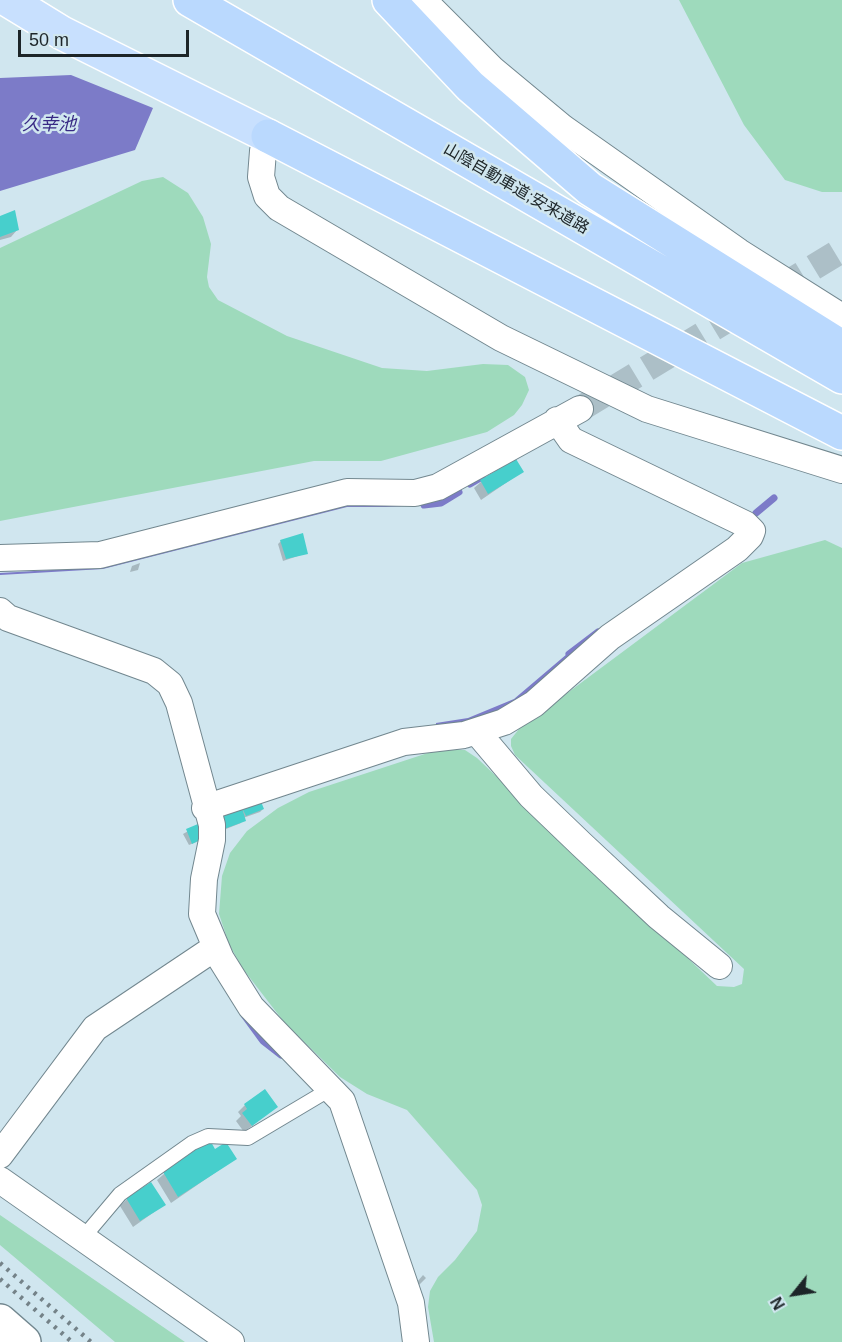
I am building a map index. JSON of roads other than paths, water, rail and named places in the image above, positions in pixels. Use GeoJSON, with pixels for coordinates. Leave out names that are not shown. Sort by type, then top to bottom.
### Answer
{"type":"FeatureCollection","features":[{"type":"Feature","properties":{"kind":"highway"},"geometry":{"type":"LineString","coordinates":[[8,0],[62,33],[268,136],[842,433]]}},
{"type":"Feature","properties":{"kind":"highway","name":"山陰自動車道;安来道路"},"geometry":{"type":"LineString","coordinates":[[190,0],[842,377]]}},
{"type":"Feature","properties":{"kind":"highway"},"geometry":{"type":"LineString","coordinates":[[389,0],[470,86],[590,189],[842,347]]}},
{"type":"Feature","properties":{"kind":"street"},"geometry":{"type":"LineString","coordinates":[[423,0],[492,69],[563,129],[739,252],[842,317]]}},
{"type":"Feature","properties":{"kind":"street"},"geometry":{"type":"LineString","coordinates":[[268,136],[263,151],[261,177],[267,196],[279,208],[501,338],[647,409],[842,470]]}},
{"type":"Feature","properties":{"kind":"street"},"geometry":{"type":"LineString","coordinates":[[0,558],[100,555],[347,492],[415,493],[438,487],[580,409]]}},
{"type":"Feature","properties":{"kind":"street"},"geometry":{"type":"LineString","coordinates":[[206,808],[404,742],[477,732],[504,722],[534,704],[610,637],[737,549],[752,531],[745,524],[571,440],[557,420]]}},
{"type":"Feature","properties":{"kind":"street"},"geometry":{"type":"LineString","coordinates":[[0,611],[8,618],[163,676],[179,704],[212,825],[212,840],[204,879],[202,914],[216,947],[251,1007],[332,1088],[342,1101],[411,1303],[416,1342]]}},
{"type":"Feature","properties":{"kind":"street"},"geometry":{"type":"LineString","coordinates":[[477,732],[531,796],[580,844],[659,917],[719,966]]}},
{"type":"Feature","properties":{"kind":"street"},"geometry":{"type":"LineString","coordinates":[[0,1155],[95,1028],[216,947]]}},
{"type":"Feature","properties":{"kind":"street"},"geometry":{"type":"LineString","coordinates":[[0,1180],[231,1342]]}},
{"type":"Feature","properties":{"kind":"street"},"geometry":{"type":"LineString","coordinates":[[0,1321],[24,1342]]}},
{"type":"Feature","properties":{"kind":"lane"},"geometry":{"type":"LineString","coordinates":[[82,1239],[120,1194],[192,1143],[208,1136],[248,1138],[332,1088]]}},
{"type":"Feature","properties":{"kind":"water","name":"久幸池"},"geometry":{"type":"Polygon","coordinates":[[[71,75],[153,108],[135,150],[0,191],[0,78],[71,75]]]}},
{"type":"Feature","properties":{"kind":"water"},"geometry":{"type":"Polygon","coordinates":[[[347,504],[405,507],[347,507],[103,569],[0,575],[0,573],[104,567],[347,504]]]}},
{"type":"Feature","properties":{"kind":"water"},"geometry":{"type":"Polygon","coordinates":[[[574,648],[576,650],[526,695],[501,710],[469,721],[436,726],[436,723],[468,718],[514,699],[574,648]]]}},
{"type":"Feature","properties":{"kind":"waterway"},"geometry":{"type":"LineString","coordinates":[[470,484],[482,477]]}},
{"type":"Feature","properties":{"kind":"waterway"},"geometry":{"type":"LineString","coordinates":[[424,505],[441,503],[459,492]]}},
{"type":"Feature","properties":{"kind":"waterway"},"geometry":{"type":"LineString","coordinates":[[756,513],[774,498]]}},
{"type":"Feature","properties":{"kind":"waterway"},"geometry":{"type":"LineString","coordinates":[[569,654],[598,632]]}},
{"type":"Feature","properties":{"kind":"waterway"},"geometry":{"type":"LineString","coordinates":[[244,1015],[263,1041],[281,1055]]}},
{"type":"Feature","properties":{"kind":"tunnel"},"geometry":{"type":"LineString","coordinates":[[580,409],[842,250]]}},
{"type":"Feature","properties":{"kind":"railway"},"geometry":{"type":"LineString","coordinates":[[0,1263],[91,1342]]}},
{"type":"Feature","properties":{"kind":"railway"},"geometry":{"type":"LineString","coordinates":[[0,1279],[72,1342]]}}]}
